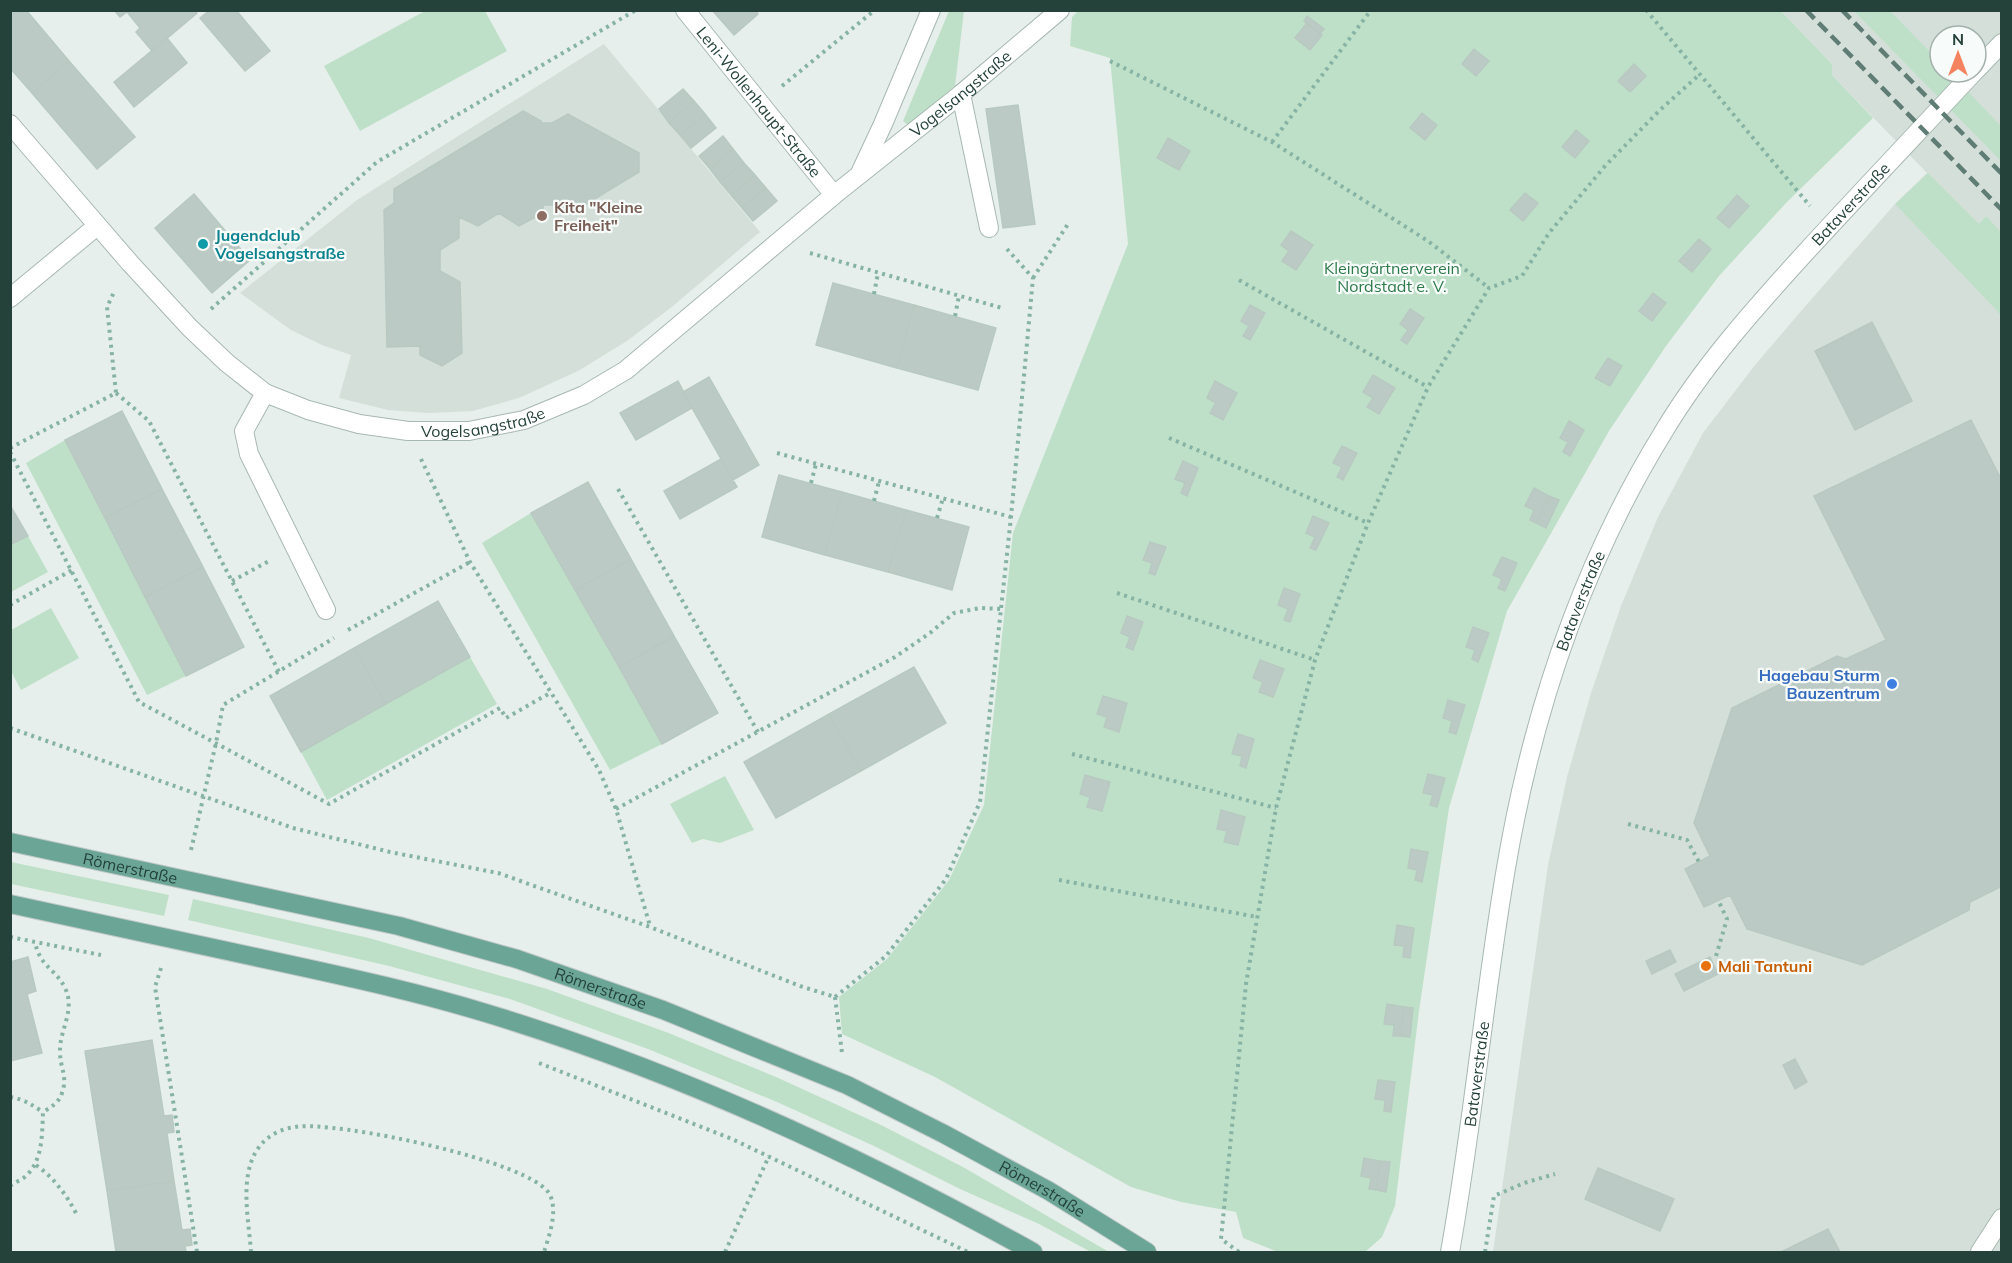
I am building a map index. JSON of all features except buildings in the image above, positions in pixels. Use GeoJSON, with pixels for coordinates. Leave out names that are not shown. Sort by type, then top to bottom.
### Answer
{"type":"FeatureCollection","features":[{"type":"Feature","properties":{"kind":"main road","name":"Römerstraße"},"geometry":{"type":"LineString","coordinates":[[10,842],[399,926],[516,959],[663,1010],[847,1085],[1049,1191],[1147,1252]]}},
{"type":"Feature","properties":{"kind":"main road"},"geometry":{"type":"LineString","coordinates":[[10,904],[390,987],[489,1014],[621,1059],[768,1120],[886,1173],[1033,1252]]}},
{"type":"Feature","properties":{"kind":"street","name":"Leni-Wollenhaupt-Straße"},"geometry":{"type":"LineString","coordinates":[[685,10],[834,195]]}},
{"type":"Feature","properties":{"kind":"street","name":"Vogelsangstraße"},"geometry":{"type":"LineString","coordinates":[[859,174],[883,124],[931,10]]}},
{"type":"Feature","properties":{"kind":"street","name":"Vogelsangstraße"},"geometry":{"type":"LineString","coordinates":[[10,124],[130,263],[190,328],[227,363],[265,393],[308,410],[359,424],[408,431],[469,431],[524,420],[584,395],[626,370],[859,174],[961,94],[1060,10]]}},
{"type":"Feature","properties":{"kind":"street","name":"Bataverstraße"},"geometry":{"type":"LineString","coordinates":[[1988,57],[2001,43]]}},
{"type":"Feature","properties":{"kind":"street","name":"Bataverstraße"},"geometry":{"type":"LineString","coordinates":[[1450,1252],[1458,1211],[1506,867],[1525,774],[1557,660],[1577,601],[1623,501],[1676,412],[1725,343],[1828,228],[1963,84]]}},
{"type":"Feature","properties":{"kind":"street"},"geometry":{"type":"LineString","coordinates":[[961,94],[989,228]]}},
{"type":"Feature","properties":{"kind":"street"},"geometry":{"type":"LineString","coordinates":[[10,298],[98,226]]}},
{"type":"Feature","properties":{"kind":"street"},"geometry":{"type":"LineString","coordinates":[[265,393],[244,431],[249,454],[326,610]]}},
{"type":"Feature","properties":{"kind":"street"},"geometry":{"type":"LineString","coordinates":[[1980,1252],[2001,1218]]}},
{"type":"Feature","properties":{"kind":"path"},"geometry":{"type":"LineString","coordinates":[[190,328],[377,162],[636,10]]}},
{"type":"Feature","properties":{"kind":"path"},"geometry":{"type":"LineString","coordinates":[[760,104],[875,10]]}},
{"type":"Feature","properties":{"kind":"path"},"geometry":{"type":"LineString","coordinates":[[1272,142],[1371,10]]}},
{"type":"Feature","properties":{"kind":"path"},"geometry":{"type":"LineString","coordinates":[[1646,10],[1828,228]]}},
{"type":"Feature","properties":{"kind":"path"},"geometry":{"type":"LineString","coordinates":[[1110,61],[1272,142],[1428,241],[1489,288]]}},
{"type":"Feature","properties":{"kind":"path"},"geometry":{"type":"LineString","coordinates":[[1239,1252],[1221,1239],[1246,984],[1276,808],[1315,660],[1368,523],[1428,387],[1489,288],[1522,276],[1549,232],[1605,166],[1660,110],[1700,74]]}},
{"type":"Feature","properties":{"kind":"path"},"geometry":{"type":"LineString","coordinates":[[835,997],[886,956],[946,879],[980,802],[1002,609],[1033,278],[1068,224]]}},
{"type":"Feature","properties":{"kind":"path"},"geometry":{"type":"LineString","coordinates":[[989,228],[1033,278]]}},
{"type":"Feature","properties":{"kind":"path"},"geometry":{"type":"LineString","coordinates":[[777,244],[1002,308]]}},
{"type":"Feature","properties":{"kind":"path"},"geometry":{"type":"LineString","coordinates":[[130,263],[107,307],[116,393],[148,421],[279,672]]}},
{"type":"Feature","properties":{"kind":"path"},"geometry":{"type":"LineString","coordinates":[[873,294],[878,273]]}},
{"type":"Feature","properties":{"kind":"path"},"geometry":{"type":"LineString","coordinates":[[1239,280],[1428,387]]}},
{"type":"Feature","properties":{"kind":"path"},"geometry":{"type":"LineString","coordinates":[[955,316],[959,296]]}},
{"type":"Feature","properties":{"kind":"path"},"geometry":{"type":"LineString","coordinates":[[116,393],[10,450],[139,702],[329,804],[500,708],[506,718],[550,693]]}},
{"type":"Feature","properties":{"kind":"path"},"geometry":{"type":"LineString","coordinates":[[408,431],[470,561],[599,770],[616,809],[650,927]]}},
{"type":"Feature","properties":{"kind":"path"},"geometry":{"type":"LineString","coordinates":[[1169,438],[1368,523]]}},
{"type":"Feature","properties":{"kind":"path"},"geometry":{"type":"LineString","coordinates":[[777,453],[1011,517]]}},
{"type":"Feature","properties":{"kind":"path"},"geometry":{"type":"LineString","coordinates":[[811,483],[816,464]]}},
{"type":"Feature","properties":{"kind":"path"},"geometry":{"type":"LineString","coordinates":[[874,501],[879,482]]}},
{"type":"Feature","properties":{"kind":"path"},"geometry":{"type":"LineString","coordinates":[[618,489],[758,732]]}},
{"type":"Feature","properties":{"kind":"path"},"geometry":{"type":"LineString","coordinates":[[937,518],[943,498]]}},
{"type":"Feature","properties":{"kind":"path"},"geometry":{"type":"LineString","coordinates":[[232,581],[295,546]]}},
{"type":"Feature","properties":{"kind":"path"},"geometry":{"type":"LineString","coordinates":[[191,850],[223,705],[339,635],[470,561]]}},
{"type":"Feature","properties":{"kind":"path"},"geometry":{"type":"LineString","coordinates":[[10,605],[72,570]]}},
{"type":"Feature","properties":{"kind":"path"},"geometry":{"type":"LineString","coordinates":[[1117,593],[1315,660]]}},
{"type":"Feature","properties":{"kind":"path"},"geometry":{"type":"LineString","coordinates":[[616,809],[895,657],[954,613],[980,608],[1002,609]]}},
{"type":"Feature","properties":{"kind":"path"},"geometry":{"type":"LineString","coordinates":[[10,728],[303,831],[390,852],[498,873],[650,927],[800,986],[835,997]]}},
{"type":"Feature","properties":{"kind":"path"},"geometry":{"type":"LineString","coordinates":[[1072,754],[1276,808]]}},
{"type":"Feature","properties":{"kind":"path"},"geometry":{"type":"LineString","coordinates":[[1628,824],[1687,840],[1699,862]]}},
{"type":"Feature","properties":{"kind":"path"},"geometry":{"type":"LineString","coordinates":[[1059,880],[1257,917]]}},
{"type":"Feature","properties":{"kind":"path"},"geometry":{"type":"LineString","coordinates":[[1716,956],[1727,919],[1718,900]]}},
{"type":"Feature","properties":{"kind":"path"},"geometry":{"type":"LineString","coordinates":[[10,937],[104,956]]}},
{"type":"Feature","properties":{"kind":"path"},"geometry":{"type":"LineString","coordinates":[[35,942],[37,954],[65,988],[68,1000],[67,1021],[59,1049],[60,1061],[65,1072],[65,1084],[61,1097],[54,1106],[43,1112]]}},
{"type":"Feature","properties":{"kind":"path"},"geometry":{"type":"LineString","coordinates":[[150,966],[162,968],[155,987],[197,1252]]}},
{"type":"Feature","properties":{"kind":"path"},"geometry":{"type":"LineString","coordinates":[[835,997],[847,1085]]}},
{"type":"Feature","properties":{"kind":"path"},"geometry":{"type":"LineString","coordinates":[[529,1059],[639,1101],[769,1156],[968,1252]]}},
{"type":"Feature","properties":{"kind":"path"},"geometry":{"type":"LineString","coordinates":[[10,1097],[29,1102],[43,1112]]}},
{"type":"Feature","properties":{"kind":"path"},"geometry":{"type":"LineString","coordinates":[[10,1186],[24,1178],[36,1165],[39,1158],[43,1112]]}},
{"type":"Feature","properties":{"kind":"path"},"geometry":{"type":"LineString","coordinates":[[251,1252],[247,1186],[251,1164],[257,1149],[268,1138],[279,1131],[297,1126],[351,1130],[393,1137],[470,1156],[537,1182],[549,1193],[553,1208],[551,1228],[544,1252]]}},
{"type":"Feature","properties":{"kind":"path"},"geometry":{"type":"LineString","coordinates":[[725,1252],[769,1156]]}},
{"type":"Feature","properties":{"kind":"path"},"geometry":{"type":"LineString","coordinates":[[36,1165],[49,1174],[63,1191],[77,1215]]}},
{"type":"Feature","properties":{"kind":"path"},"geometry":{"type":"LineString","coordinates":[[1485,1252],[1494,1196],[1555,1174]]}},
{"type":"Feature","properties":{"kind":"shaded area"},"geometry":{"type":"Polygon","coordinates":[[[1781,11],[2001,11],[2001,1252],[1493,1252],[1548,865],[1567,777],[1591,693],[1621,606],[1658,517],[1703,433],[1755,365],[1802,310],[1895,204],[1927,173],[1832,75],[1832,64],[1781,11]]]}},
{"type":"Feature","properties":{"kind":"shaded area","name":"Kita \"Kleine Freiheit\""},"geometry":{"type":"Polygon","coordinates":[[[604,44],[760,232],[673,306],[627,341],[578,371],[519,398],[473,411],[428,413],[388,410],[339,398],[351,355],[322,345],[291,330],[240,293],[357,200],[604,44]]]}},
{"type":"Feature","properties":{"kind":"green space","name":"Kleingärtnerverein Nordstadt e. V."},"geometry":{"type":"Polygon","coordinates":[[[1079,10],[1781,11],[1832,64],[1832,75],[1873,118],[1787,202],[1719,276],[1666,346],[1609,431],[1507,611],[1449,808],[1419,1011],[1395,1206],[1382,1237],[1365,1252],[1278,1252],[1243,1238],[1236,1212],[1181,1202],[1131,1187],[935,1077],[842,1034],[839,997],[887,959],[949,880],[984,805],[1013,533],[1128,244],[1110,58],[1070,46],[1072,17],[1079,10]]]}},
{"type":"Feature","properties":{"kind":"green space"},"geometry":{"type":"Polygon","coordinates":[[[425,11],[485,11],[507,51],[360,131],[324,66],[425,11]]]}},
{"type":"Feature","properties":{"kind":"green space"},"geometry":{"type":"Polygon","coordinates":[[[949,11],[964,11],[955,86],[908,125],[903,121],[949,11]]]}},
{"type":"Feature","properties":{"kind":"green space"},"geometry":{"type":"Polygon","coordinates":[[[1854,11],[1890,11],[1928,50],[1928,84],[1961,84],[2001,126],[2001,161],[1854,11]]]}},
{"type":"Feature","properties":{"kind":"green space"},"geometry":{"type":"Polygon","coordinates":[[[1928,173],[1979,224],[1986,216],[2001,232],[2001,315],[1895,204],[1928,173]]]}},
{"type":"Feature","properties":{"kind":"green space"},"geometry":{"type":"Polygon","coordinates":[[[65,440],[186,676],[147,695],[26,463],[65,440]]]}},
{"type":"Feature","properties":{"kind":"green space"},"geometry":{"type":"Polygon","coordinates":[[[531,513],[662,744],[610,770],[482,543],[531,513]]]}},
{"type":"Feature","properties":{"kind":"green space"},"geometry":{"type":"Polygon","coordinates":[[[28,536],[48,572],[11,592],[11,545],[28,536]]]}},
{"type":"Feature","properties":{"kind":"green space"},"geometry":{"type":"Polygon","coordinates":[[[51,608],[79,658],[21,690],[11,671],[11,630],[51,608]]]}},
{"type":"Feature","properties":{"kind":"green space"},"geometry":{"type":"Polygon","coordinates":[[[470,657],[497,704],[327,800],[301,752],[470,657]]]}},
{"type":"Feature","properties":{"kind":"green space"},"geometry":{"type":"Polygon","coordinates":[[[725,776],[754,830],[720,843],[703,839],[692,843],[670,804],[725,776]]]}},
{"type":"Feature","properties":{"kind":"green space"},"geometry":{"type":"Polygon","coordinates":[[[11,862],[169,895],[164,916],[11,884],[11,862]]]}},
{"type":"Feature","properties":{"kind":"green space"},"geometry":{"type":"Polygon","coordinates":[[[193,899],[369,938],[547,989],[666,1032],[776,1077],[879,1124],[963,1167],[1109,1252],[1091,1252],[1039,1224],[960,1189],[874,1146],[777,1102],[648,1049],[510,999],[389,966],[188,920],[193,899]]]}},
{"type":"Feature","properties":{"kind":"railway"},"geometry":{"type":"LineString","coordinates":[[1806,10],[2002,210]]}},
{"type":"Feature","properties":{"kind":"railway"},"geometry":{"type":"LineString","coordinates":[[1842,10],[2002,174]]}},
{"type":"Feature","properties":{"kind":"place","name":"Kita \"Kleine Freiheit\""},"geometry":{"type":"Point","coordinates":[542,216]}},
{"type":"Feature","properties":{"kind":"place","name":"Jugendclub Vogelsangstraße"},"geometry":{"type":"Point","coordinates":[203,244]}},
{"type":"Feature","properties":{"kind":"place","name":"Hagebau Sturm Bauzentrum"},"geometry":{"type":"Point","coordinates":[1892,684]}},
{"type":"Feature","properties":{"kind":"place","name":"Mali Tantuni"},"geometry":{"type":"Point","coordinates":[1706,966]}}]}
